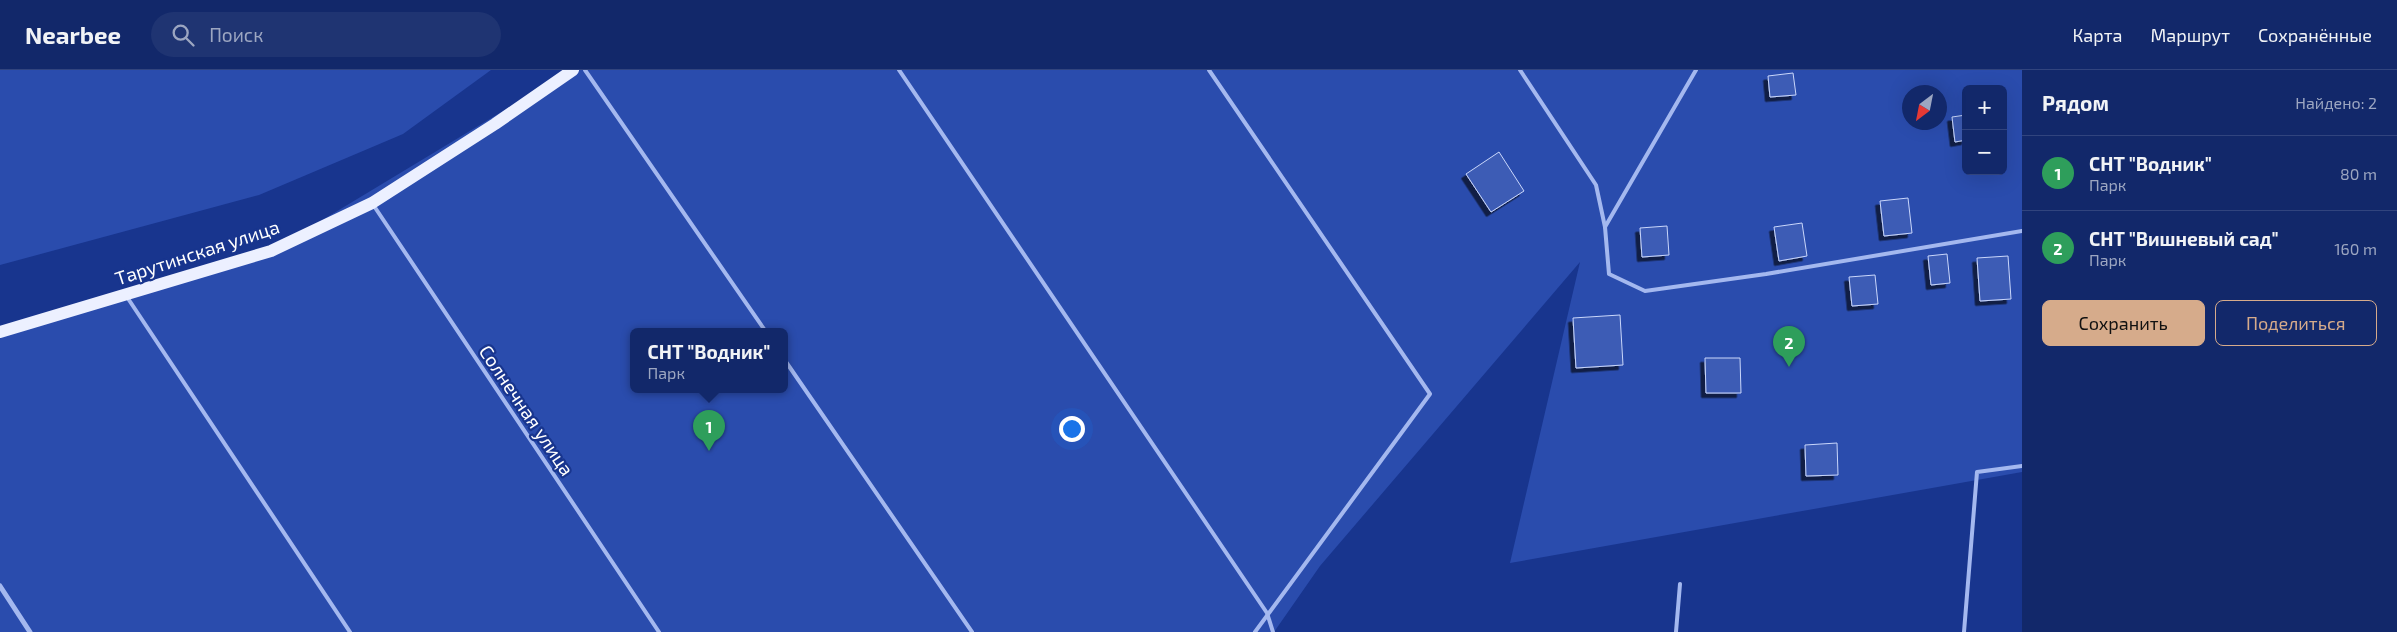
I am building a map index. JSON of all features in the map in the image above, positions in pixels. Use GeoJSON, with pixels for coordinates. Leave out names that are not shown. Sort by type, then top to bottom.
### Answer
{"type":"FeatureCollection","features":[{"type":"Feature","properties":{"kind":"main road","name":"Тарутинская улица"},"geometry":{"type":"LineString","coordinates":[[0,332],[271,251],[372,203],[496,124],[572,70]]}},
{"type":"Feature","properties":{"kind":"street"},"geometry":{"type":"LineString","coordinates":[[0,586],[30,632]]}},
{"type":"Feature","properties":{"kind":"lane"},"geometry":{"type":"LineString","coordinates":[[585,70],[763,328]]}},
{"type":"Feature","properties":{"kind":"lane"},"geometry":{"type":"LineString","coordinates":[[899,70],[1267,612],[1273,632]]}},
{"type":"Feature","properties":{"kind":"lane"},"geometry":{"type":"LineString","coordinates":[[1209,70],[1430,394],[1267,612],[1255,632]]}},
{"type":"Feature","properties":{"kind":"lane"},"geometry":{"type":"LineString","coordinates":[[1520,70],[1596,185],[1605,227],[1609,274],[1644,291],[1766,274],[2022,231]]}},
{"type":"Feature","properties":{"kind":"lane"},"geometry":{"type":"LineString","coordinates":[[1605,227],[1696,70]]}},
{"type":"Feature","properties":{"kind":"lane","name":"Солнечная улица"},"geometry":{"type":"LineString","coordinates":[[372,203],[659,632]]}},
{"type":"Feature","properties":{"kind":"lane"},"geometry":{"type":"LineString","coordinates":[[126,295],[350,632]]}},
{"type":"Feature","properties":{"kind":"lane"},"geometry":{"type":"LineString","coordinates":[[788,365],[972,632]]}},
{"type":"Feature","properties":{"kind":"lane"},"geometry":{"type":"LineString","coordinates":[[1964,632],[1977,472],[2022,466]]}},
{"type":"Feature","properties":{"kind":"lane"},"geometry":{"type":"LineString","coordinates":[[1676,632],[1680,584]]}},
{"type":"Feature","properties":{"kind":"shaded area"},"geometry":{"type":"Polygon","coordinates":[[[0,70],[491,70],[403,134],[259,195],[0,265],[0,70]]]}},
{"type":"Feature","properties":{"kind":"shaded area"},"geometry":{"type":"Polygon","coordinates":[[[571,70],[2022,70],[2022,472],[1510,563],[1580,262],[1320,566],[1274,632],[0,632],[0,335],[271,251],[571,70]]]}},
{"type":"Feature","properties":{"kind":"building"},"geometry":{"type":"Polygon","coordinates":[[[1793,73],[1796,95],[1770,97],[1768,76],[1793,73]]]}},
{"type":"Feature","properties":{"kind":"building"},"geometry":{"type":"Polygon","coordinates":[[[1962,116],[1962,141],[1955,142],[1952,117],[1962,116]]]}},
{"type":"Feature","properties":{"kind":"building"},"geometry":{"type":"Polygon","coordinates":[[[1499,152],[1524,191],[1491,212],[1466,174],[1499,152]]]}},
{"type":"Feature","properties":{"kind":"building"},"geometry":{"type":"Polygon","coordinates":[[[1908,198],[1912,233],[1884,236],[1880,201],[1908,198]]]}},
{"type":"Feature","properties":{"kind":"building"},"geometry":{"type":"Polygon","coordinates":[[[1802,223],[1807,256],[1779,261],[1774,227],[1802,223]]]}},
{"type":"Feature","properties":{"kind":"building"},"geometry":{"type":"Polygon","coordinates":[[[1667,226],[1669,255],[1642,257],[1640,228],[1667,226]]]}},
{"type":"Feature","properties":{"kind":"building"},"geometry":{"type":"Polygon","coordinates":[[[1947,254],[1950,283],[1931,285],[1928,256],[1947,254]]]}},
{"type":"Feature","properties":{"kind":"building"},"geometry":{"type":"Polygon","coordinates":[[[2008,256],[2011,299],[1980,301],[1977,258],[2008,256]]]}},
{"type":"Feature","properties":{"kind":"building"},"geometry":{"type":"Polygon","coordinates":[[[1875,275],[1878,304],[1852,306],[1849,277],[1875,275]]]}},
{"type":"Feature","properties":{"kind":"building"},"geometry":{"type":"Polygon","coordinates":[[[1620,315],[1623,365],[1576,368],[1573,318],[1620,315]]]}},
{"type":"Feature","properties":{"kind":"building"},"geometry":{"type":"Polygon","coordinates":[[[1705,358],[1740,358],[1741,393],[1706,393],[1705,358]]]}},
{"type":"Feature","properties":{"kind":"building"},"geometry":{"type":"Polygon","coordinates":[[[1837,443],[1838,475],[1806,476],[1805,445],[1837,443]]]}},
{"type":"Feature","properties":{"kind":"place","name":"СНТ \"Вишневый сад\""},"geometry":{"type":"Point","coordinates":[1789,367]}},
{"type":"Feature","properties":{"kind":"place","name":"СНТ \"Водник\""},"geometry":{"type":"Point","coordinates":[709,451]}}]}
